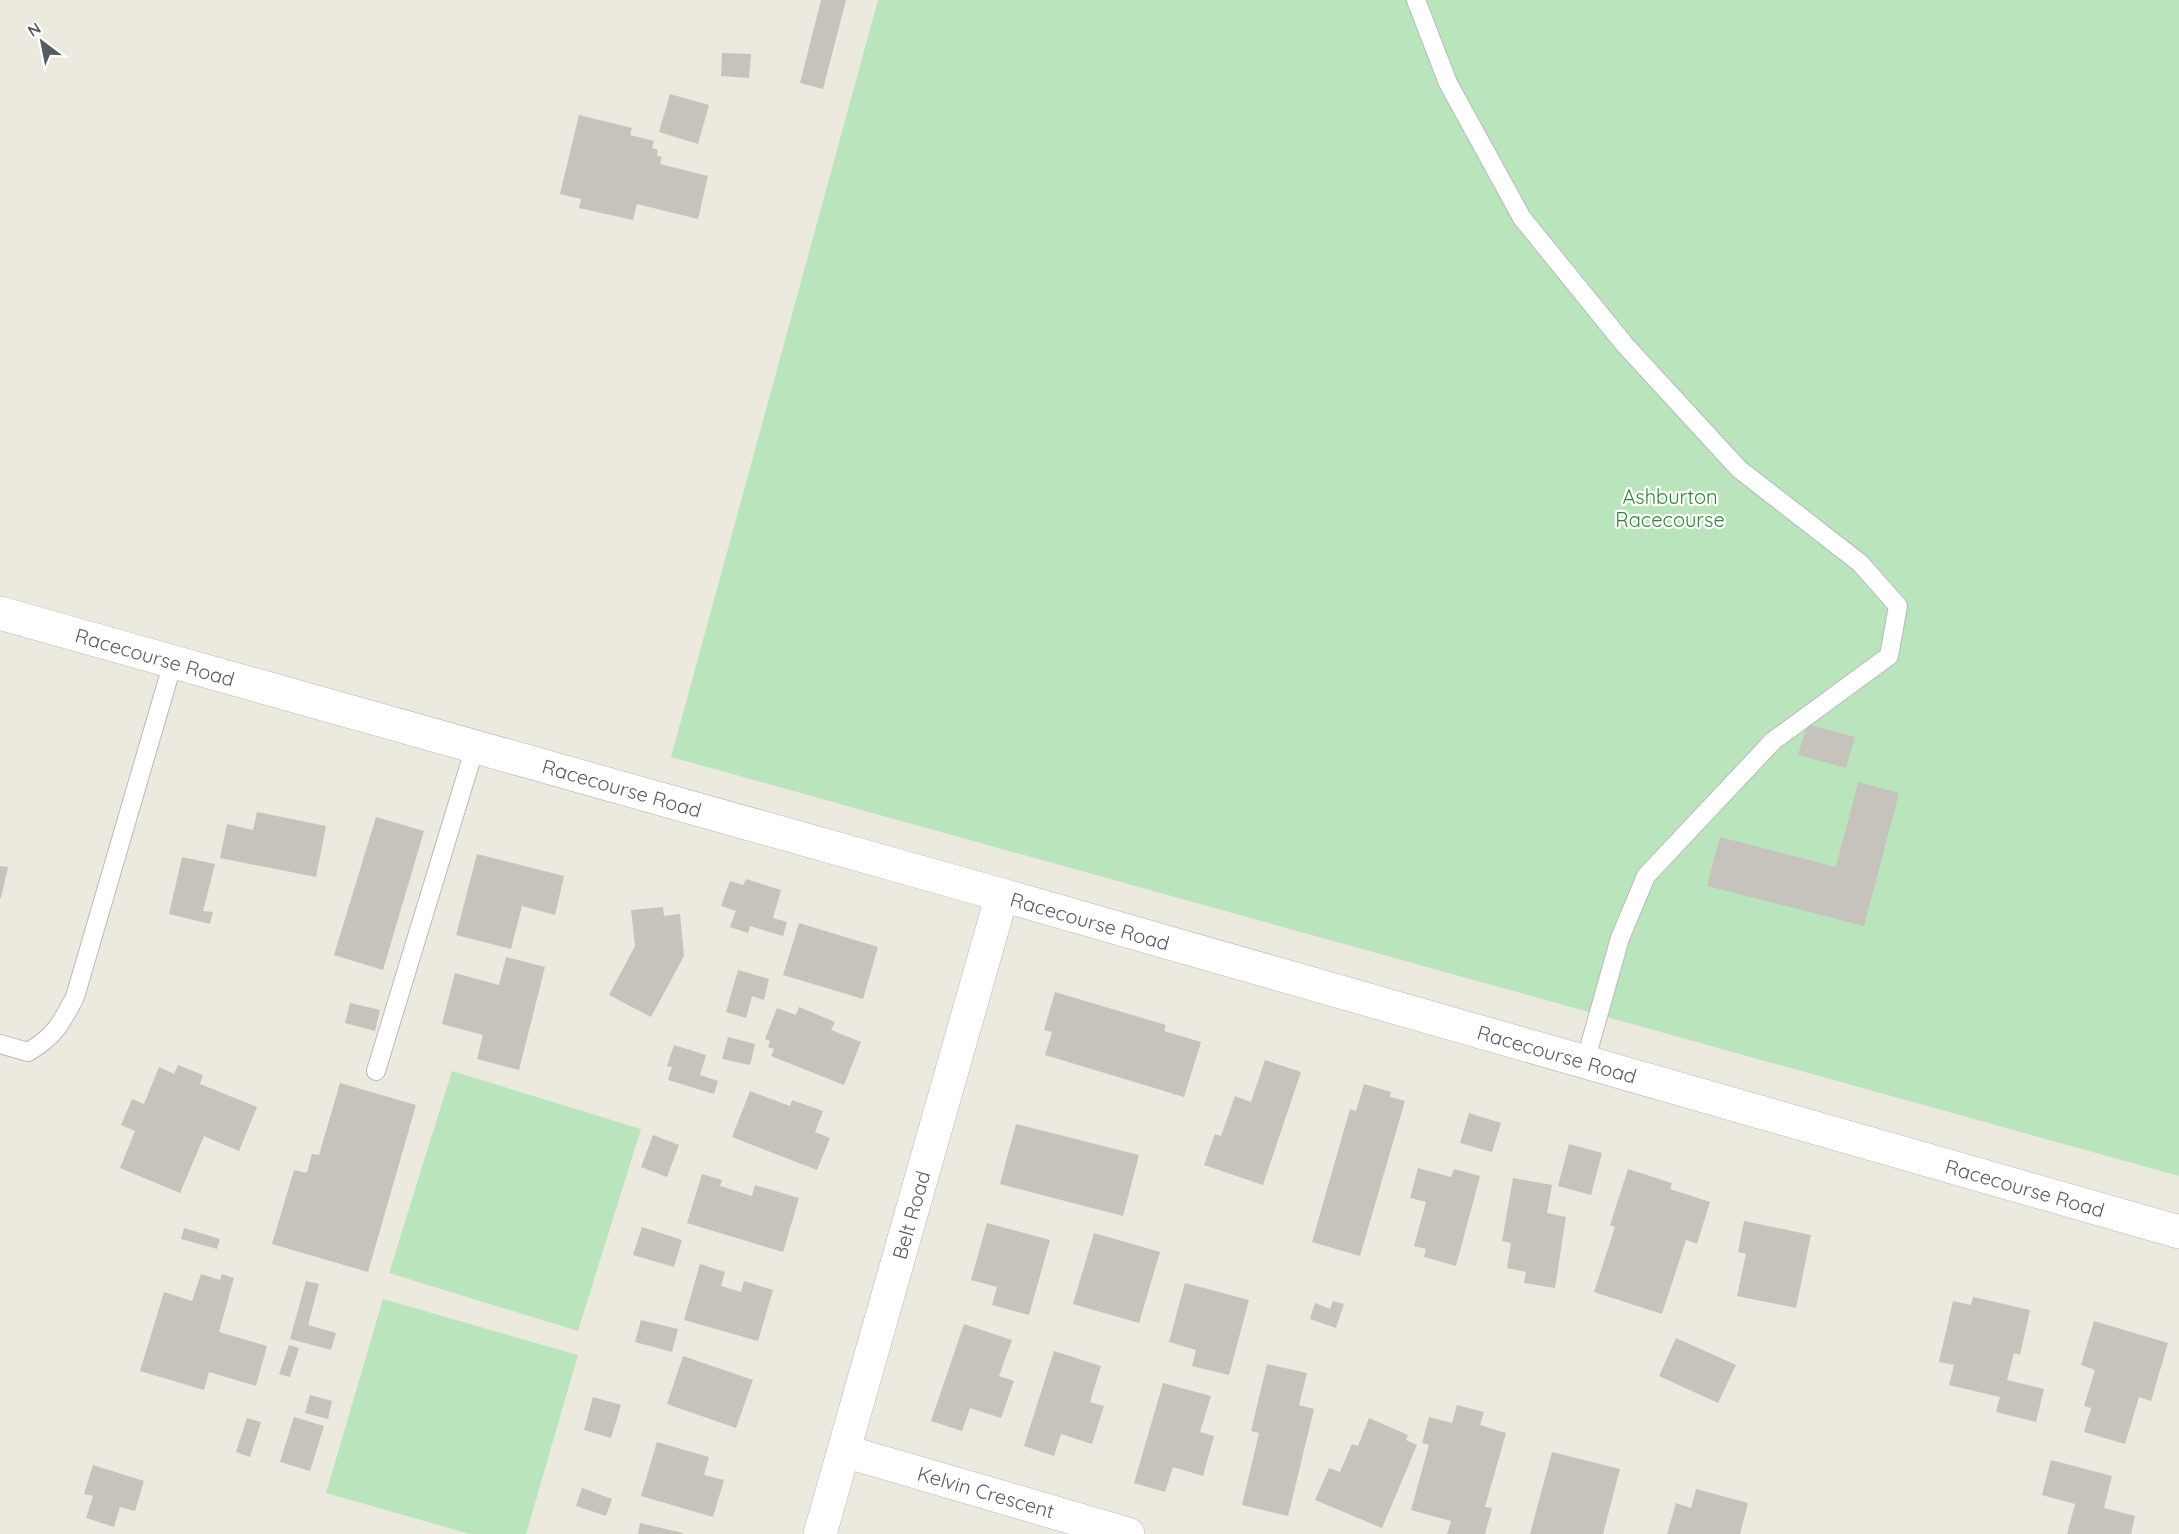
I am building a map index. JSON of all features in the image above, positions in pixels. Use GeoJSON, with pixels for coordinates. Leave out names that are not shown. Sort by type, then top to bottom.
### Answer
{"type":"FeatureCollection","features":[{"type":"Feature","properties":{"kind":"street","name":"Racecourse Road"},"geometry":{"type":"LineString","coordinates":[[0,613],[1002,895],[2179,1232]]}},
{"type":"Feature","properties":{"kind":"street","name":"Belt Road"},"geometry":{"type":"LineString","coordinates":[[820,1534],[1002,895]]}},
{"type":"Feature","properties":{"kind":"street","name":"Kelvin Crescent"},"geometry":{"type":"LineString","coordinates":[[844,1451],[1128,1534]]}},
{"type":"Feature","properties":{"kind":"lane"},"geometry":{"type":"LineString","coordinates":[[1416,0],[1448,83],[1522,218],[1625,345],[1739,469],[1860,563],[1898,606],[1890,656],[1773,741],[1646,876],[1620,938],[1585,1062]]}},
{"type":"Feature","properties":{"kind":"lane"},"geometry":{"type":"LineString","coordinates":[[0,1044],[28,1052],[46,1041],[62,1022],[75,997],[173,662]]}},
{"type":"Feature","properties":{"kind":"lane"},"geometry":{"type":"LineString","coordinates":[[376,1071],[475,747]]}},
{"type":"Feature","properties":{"kind":"green space","name":"Ashburton Racecourse"},"geometry":{"type":"Polygon","coordinates":[[[878,0],[2179,0],[2179,1176],[671,757],[878,0]]]}},
{"type":"Feature","properties":{"kind":"green space"},"geometry":{"type":"Polygon","coordinates":[[[452,1071],[641,1129],[578,1331],[389,1273],[452,1071]]]}},
{"type":"Feature","properties":{"kind":"green space"},"geometry":{"type":"Polygon","coordinates":[[[383,1299],[578,1355],[526,1534],[470,1534],[326,1493],[383,1299]]]}},
{"type":"Feature","properties":{"kind":"building"},"geometry":{"type":"Polygon","coordinates":[[[821,0],[846,0],[823,89],[800,83],[821,0]]]}},
{"type":"Feature","properties":{"kind":"building"},"geometry":{"type":"Polygon","coordinates":[[[722,53],[751,54],[749,78],[721,76],[722,53]]]}},
{"type":"Feature","properties":{"kind":"building"},"geometry":{"type":"Polygon","coordinates":[[[670,94],[709,105],[698,144],[659,132],[670,94]]]}},
{"type":"Feature","properties":{"kind":"building"},"geometry":{"type":"Polygon","coordinates":[[[579,115],[632,128],[630,135],[654,141],[652,148],[658,150],[657,156],[662,157],[660,164],[708,176],[698,219],[637,204],[633,220],[579,208],[581,199],[560,194],[579,115]]]}},
{"type":"Feature","properties":{"kind":"building"},"geometry":{"type":"Polygon","coordinates":[[[1807,724],[1855,737],[1846,768],[1798,755],[1807,724]]]}},
{"type":"Feature","properties":{"kind":"building"},"geometry":{"type":"Polygon","coordinates":[[[1858,782],[1899,793],[1864,926],[1707,886],[1720,837],[1836,867],[1858,782]]]}},
{"type":"Feature","properties":{"kind":"building"},"geometry":{"type":"Polygon","coordinates":[[[257,812],[326,826],[316,877],[220,858],[227,824],[253,830],[257,812]]]}},
{"type":"Feature","properties":{"kind":"building"},"geometry":{"type":"Polygon","coordinates":[[[376,817],[424,831],[383,970],[334,955],[376,817]]]}},
{"type":"Feature","properties":{"kind":"building"},"geometry":{"type":"Polygon","coordinates":[[[477,854],[564,876],[555,915],[522,906],[511,949],[456,935],[477,854]]]}},
{"type":"Feature","properties":{"kind":"building"},"geometry":{"type":"Polygon","coordinates":[[[182,857],[215,864],[203,911],[213,912],[210,924],[169,914],[182,857]]]}},
{"type":"Feature","properties":{"kind":"building"},"geometry":{"type":"Polygon","coordinates":[[[0,866],[8,867],[1,898],[0,898],[0,866]]]}},
{"type":"Feature","properties":{"kind":"building"},"geometry":{"type":"Polygon","coordinates":[[[746,879],[781,890],[773,918],[787,922],[783,936],[750,926],[748,933],[730,927],[736,911],[721,906],[730,881],[743,885],[746,879]]]}},
{"type":"Feature","properties":{"kind":"building"},"geometry":{"type":"Polygon","coordinates":[[[663,907],[664,916],[680,914],[684,956],[651,1017],[609,995],[635,946],[631,910],[663,907]]]}},
{"type":"Feature","properties":{"kind":"building"},"geometry":{"type":"Polygon","coordinates":[[[799,923],[878,947],[863,999],[783,975],[799,923]]]}},
{"type":"Feature","properties":{"kind":"building"},"geometry":{"type":"Polygon","coordinates":[[[506,957],[545,967],[519,1070],[477,1059],[483,1035],[442,1024],[455,973],[499,985],[506,957]]]}},
{"type":"Feature","properties":{"kind":"building"},"geometry":{"type":"Polygon","coordinates":[[[738,970],[769,979],[764,1000],[752,996],[746,1018],[726,1012],[738,970]]]}},
{"type":"Feature","properties":{"kind":"building"},"geometry":{"type":"Polygon","coordinates":[[[1055,992],[1166,1025],[1164,1031],[1201,1042],[1184,1097],[1045,1055],[1052,1032],[1044,1030],[1055,992]]]}},
{"type":"Feature","properties":{"kind":"building"},"geometry":{"type":"Polygon","coordinates":[[[350,1003],[380,1010],[375,1031],[345,1023],[350,1003]]]}},
{"type":"Feature","properties":{"kind":"building"},"geometry":{"type":"Polygon","coordinates":[[[799,1007],[835,1022],[831,1030],[861,1042],[844,1085],[771,1056],[774,1049],[768,1047],[770,1041],[765,1039],[777,1008],[796,1015],[799,1007]]]}},
{"type":"Feature","properties":{"kind":"building"},"geometry":{"type":"Polygon","coordinates":[[[728,1037],[755,1044],[750,1065],[722,1059],[728,1037]]]}},
{"type":"Feature","properties":{"kind":"building"},"geometry":{"type":"Polygon","coordinates":[[[674,1045],[706,1055],[700,1075],[718,1081],[714,1094],[668,1080],[672,1067],[667,1066],[674,1045]]]}},
{"type":"Feature","properties":{"kind":"building"},"geometry":{"type":"Polygon","coordinates":[[[1265,1060],[1301,1072],[1263,1185],[1204,1165],[1215,1134],[1221,1136],[1235,1096],[1251,1102],[1265,1060]]]}},
{"type":"Feature","properties":{"kind":"building"},"geometry":{"type":"Polygon","coordinates":[[[178,1065],[203,1075],[200,1084],[257,1107],[239,1151],[204,1136],[180,1193],[120,1168],[135,1131],[121,1125],[132,1099],[144,1104],[159,1067],[174,1074],[178,1065]]]}},
{"type":"Feature","properties":{"kind":"building"},"geometry":{"type":"Polygon","coordinates":[[[340,1083],[416,1105],[368,1272],[272,1244],[294,1170],[307,1173],[312,1154],[319,1155],[340,1083]]]}},
{"type":"Feature","properties":{"kind":"building"},"geometry":{"type":"Polygon","coordinates":[[[1364,1084],[1391,1092],[1390,1097],[1405,1101],[1360,1256],[1312,1242],[1350,1109],[1356,1111],[1364,1084]]]}},
{"type":"Feature","properties":{"kind":"building"},"geometry":{"type":"Polygon","coordinates":[[[750,1091],[790,1106],[792,1100],[823,1111],[815,1132],[830,1138],[817,1170],[732,1137],[750,1091]]]}},
{"type":"Feature","properties":{"kind":"building"},"geometry":{"type":"Polygon","coordinates":[[[1469,1113],[1501,1123],[1492,1152],[1460,1143],[1469,1113]]]}},
{"type":"Feature","properties":{"kind":"building"},"geometry":{"type":"Polygon","coordinates":[[[1016,1124],[1139,1155],[1123,1216],[1000,1184],[1016,1124]]]}},
{"type":"Feature","properties":{"kind":"building"},"geometry":{"type":"Polygon","coordinates":[[[653,1135],[679,1145],[667,1177],[641,1167],[653,1135]]]}},
{"type":"Feature","properties":{"kind":"building"},"geometry":{"type":"Polygon","coordinates":[[[1569,1144],[1602,1153],[1591,1195],[1558,1186],[1569,1144]]]}},
{"type":"Feature","properties":{"kind":"building"},"geometry":{"type":"Polygon","coordinates":[[[1418,1168],[1451,1177],[1454,1169],[1480,1176],[1456,1266],[1424,1257],[1426,1249],[1414,1246],[1426,1202],[1410,1198],[1418,1168]]]}},
{"type":"Feature","properties":{"kind":"building"},"geometry":{"type":"Polygon","coordinates":[[[1628,1169],[1672,1183],[1670,1189],[1710,1202],[1697,1244],[1686,1240],[1662,1314],[1594,1292],[1615,1227],[1610,1225],[1628,1169]]]}},
{"type":"Feature","properties":{"kind":"building"},"geometry":{"type":"Polygon","coordinates":[[[702,1174],[722,1180],[720,1186],[752,1196],[755,1185],[799,1198],[783,1252],[687,1223],[702,1174]]]}},
{"type":"Feature","properties":{"kind":"building"},"geometry":{"type":"Polygon","coordinates":[[[1513,1178],[1552,1185],[1547,1213],[1566,1217],[1555,1288],[1524,1283],[1526,1272],[1507,1268],[1511,1243],[1502,1241],[1513,1178]]]}},
{"type":"Feature","properties":{"kind":"building"},"geometry":{"type":"Polygon","coordinates":[[[1744,1221],[1811,1235],[1796,1308],[1737,1296],[1746,1254],[1738,1252],[1744,1221]]]}},
{"type":"Feature","properties":{"kind":"building"},"geometry":{"type":"Polygon","coordinates":[[[987,1223],[1050,1240],[1029,1315],[992,1305],[997,1287],[971,1280],[987,1223]]]}},
{"type":"Feature","properties":{"kind":"building"},"geometry":{"type":"Polygon","coordinates":[[[642,1227],[682,1240],[674,1267],[633,1255],[642,1227]]]}},
{"type":"Feature","properties":{"kind":"building"},"geometry":{"type":"Polygon","coordinates":[[[184,1228],[220,1239],[217,1249],[181,1239],[184,1228]]]}},
{"type":"Feature","properties":{"kind":"building"},"geometry":{"type":"Polygon","coordinates":[[[1094,1233],[1160,1252],[1139,1323],[1073,1304],[1094,1233]]]}},
{"type":"Feature","properties":{"kind":"building"},"geometry":{"type":"Polygon","coordinates":[[[700,1264],[725,1272],[721,1286],[741,1292],[744,1281],[773,1290],[758,1341],[684,1320],[700,1264]]]}},
{"type":"Feature","properties":{"kind":"building"},"geometry":{"type":"Polygon","coordinates":[[[201,1274],[220,1280],[222,1274],[234,1278],[219,1332],[267,1346],[256,1386],[209,1372],[204,1390],[140,1371],[164,1292],[192,1301],[201,1274]]]}},
{"type":"Feature","properties":{"kind":"building"},"geometry":{"type":"Polygon","coordinates":[[[306,1281],[319,1284],[308,1325],[336,1333],[331,1350],[290,1339],[306,1281]]]}},
{"type":"Feature","properties":{"kind":"building"},"geometry":{"type":"Polygon","coordinates":[[[1185,1283],[1249,1300],[1229,1375],[1192,1366],[1196,1350],[1169,1342],[1185,1283]]]}},
{"type":"Feature","properties":{"kind":"building"},"geometry":{"type":"Polygon","coordinates":[[[1973,1297],[2030,1310],[2020,1355],[2014,1353],[2007,1380],[2044,1389],[2036,1422],[1996,1412],[2000,1397],[1949,1385],[1954,1365],[1939,1362],[1953,1301],[1971,1305],[1973,1297]]]}},
{"type":"Feature","properties":{"kind":"building"},"geometry":{"type":"Polygon","coordinates":[[[1333,1301],[1344,1304],[1336,1328],[1310,1319],[1315,1303],[1330,1309],[1333,1301]]]}},
{"type":"Feature","properties":{"kind":"building"},"geometry":{"type":"Polygon","coordinates":[[[641,1320],[678,1329],[672,1352],[635,1342],[641,1320]]]}},
{"type":"Feature","properties":{"kind":"building"},"geometry":{"type":"Polygon","coordinates":[[[2094,1321],[2168,1343],[2151,1401],[2139,1397],[2125,1444],[2084,1432],[2091,1408],[2084,1406],[2095,1370],[2081,1365],[2094,1321]]]}},
{"type":"Feature","properties":{"kind":"building"},"geometry":{"type":"Polygon","coordinates":[[[964,1324],[1012,1340],[999,1376],[1014,1381],[1001,1418],[970,1408],[962,1431],[931,1421],[964,1324]]]}},
{"type":"Feature","properties":{"kind":"building"},"geometry":{"type":"Polygon","coordinates":[[[1676,1338],[1736,1365],[1718,1403],[1659,1376],[1676,1338]]]}},
{"type":"Feature","properties":{"kind":"building"},"geometry":{"type":"Polygon","coordinates":[[[289,1345],[299,1348],[290,1377],[279,1374],[289,1345]]]}},
{"type":"Feature","properties":{"kind":"building"},"geometry":{"type":"Polygon","coordinates":[[[1054,1351],[1101,1366],[1090,1402],[1104,1406],[1092,1444],[1061,1434],[1054,1456],[1024,1446],[1054,1351]]]}},
{"type":"Feature","properties":{"kind":"building"},"geometry":{"type":"Polygon","coordinates":[[[683,1356],[753,1380],[736,1428],[667,1404],[683,1356]]]}},
{"type":"Feature","properties":{"kind":"building"},"geometry":{"type":"Polygon","coordinates":[[[1267,1364],[1307,1373],[1299,1405],[1314,1409],[1288,1516],[1242,1505],[1259,1433],[1251,1431],[1267,1364]]]}},
{"type":"Feature","properties":{"kind":"building"},"geometry":{"type":"Polygon","coordinates":[[[1163,1383],[1211,1396],[1200,1432],[1214,1436],[1203,1476],[1173,1467],[1165,1492],[1134,1483],[1163,1383]]]}},
{"type":"Feature","properties":{"kind":"building"},"geometry":{"type":"Polygon","coordinates":[[[310,1395],[332,1401],[328,1419],[305,1413],[310,1395]]]}},
{"type":"Feature","properties":{"kind":"building"},"geometry":{"type":"Polygon","coordinates":[[[593,1397],[621,1405],[611,1438],[584,1430],[593,1397]]]}},
{"type":"Feature","properties":{"kind":"building"},"geometry":{"type":"Polygon","coordinates":[[[1457,1405],[1484,1412],[1480,1425],[1506,1433],[1485,1507],[1492,1508],[1485,1534],[1447,1534],[1451,1521],[1411,1510],[1429,1445],[1422,1443],[1429,1417],[1452,1423],[1457,1405]]]}},
{"type":"Feature","properties":{"kind":"building"},"geometry":{"type":"Polygon","coordinates":[[[294,1417],[324,1426],[310,1471],[280,1462],[294,1417]]]}},
{"type":"Feature","properties":{"kind":"building"},"geometry":{"type":"Polygon","coordinates":[[[247,1418],[261,1422],[250,1457],[236,1452],[247,1418]]]}},
{"type":"Feature","properties":{"kind":"building"},"geometry":{"type":"Polygon","coordinates":[[[1369,1418],[1408,1435],[1406,1440],[1417,1445],[1382,1528],[1315,1500],[1329,1468],[1340,1472],[1352,1444],[1358,1446],[1369,1418]]]}},
{"type":"Feature","properties":{"kind":"building"},"geometry":{"type":"Polygon","coordinates":[[[657,1442],[709,1457],[704,1475],[724,1480],[713,1517],[641,1496],[657,1442]]]}},
{"type":"Feature","properties":{"kind":"building"},"geometry":{"type":"Polygon","coordinates":[[[1552,1452],[1620,1469],[1603,1534],[1530,1534],[1552,1452]]]}},
{"type":"Feature","properties":{"kind":"building"},"geometry":{"type":"Polygon","coordinates":[[[2051,1460],[2112,1476],[2104,1508],[2135,1516],[2131,1534],[2067,1534],[2075,1504],[2042,1495],[2051,1460]]]}},
{"type":"Feature","properties":{"kind":"building"},"geometry":{"type":"Polygon","coordinates":[[[93,1465],[144,1481],[135,1511],[120,1507],[114,1527],[86,1518],[93,1496],[84,1494],[93,1465]]]}},
{"type":"Feature","properties":{"kind":"building"},"geometry":{"type":"Polygon","coordinates":[[[582,1488],[612,1499],[606,1516],[576,1506],[582,1488]]]}},
{"type":"Feature","properties":{"kind":"building"},"geometry":{"type":"Polygon","coordinates":[[[1696,1489],[1748,1503],[1740,1534],[1667,1534],[1676,1503],[1691,1508],[1696,1489]]]}},
{"type":"Feature","properties":{"kind":"building"},"geometry":{"type":"Polygon","coordinates":[[[640,1523],[683,1533],[638,1534],[640,1523]]]}}]}
